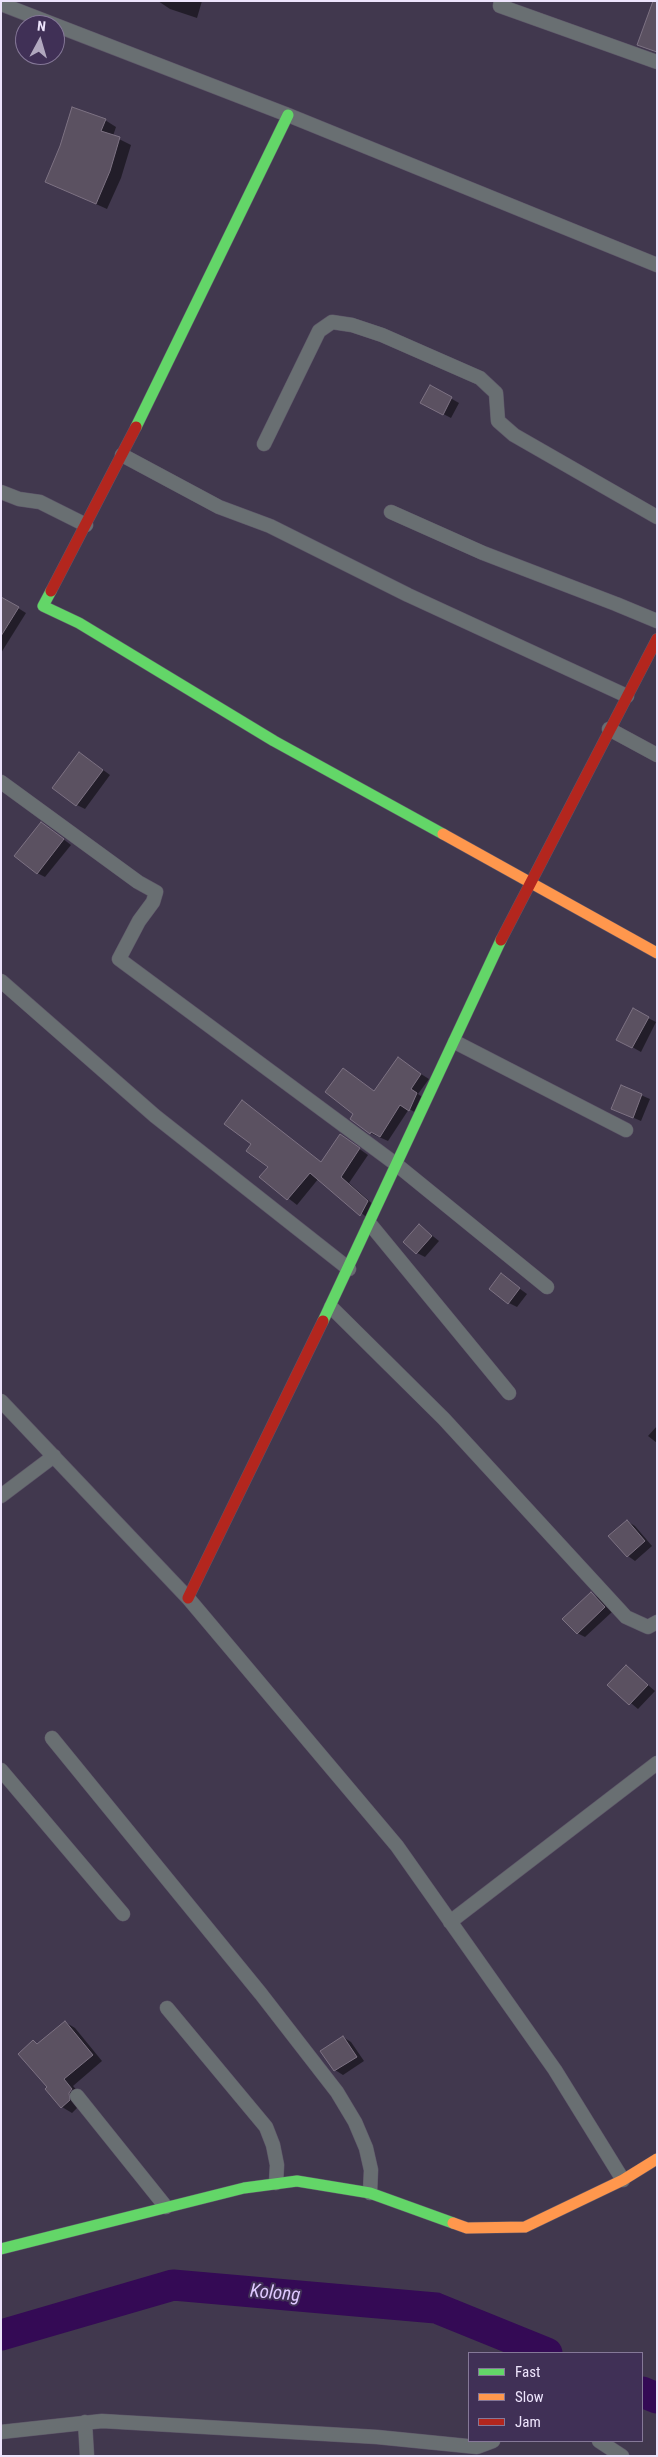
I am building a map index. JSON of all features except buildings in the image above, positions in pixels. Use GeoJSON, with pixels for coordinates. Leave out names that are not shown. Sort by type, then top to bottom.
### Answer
{"type":"FeatureCollection","features":[{"type":"Feature","properties":{"kind":"street"},"geometry":{"type":"LineString","coordinates":[[501,1],[500,6],[657,62]]}},
{"type":"Feature","properties":{"kind":"street"},"geometry":{"type":"LineString","coordinates":[[1,4],[288,115],[657,265]]}},
{"type":"Feature","properties":{"kind":"street"},"geometry":{"type":"LineString","coordinates":[[288,115],[122,455],[43,606],[79,622],[274,741],[532,882],[657,953]]}},
{"type":"Feature","properties":{"kind":"street"},"geometry":{"type":"LineString","coordinates":[[264,444],[319,332],[332,322],[352,325],[382,335],[480,378],[496,393],[498,421],[514,435],[657,517]]}},
{"type":"Feature","properties":{"kind":"street"},"geometry":{"type":"LineString","coordinates":[[122,455],[218,506],[270,526],[408,595],[627,696]]}},
{"type":"Feature","properties":{"kind":"street"},"geometry":{"type":"LineString","coordinates":[[1,492],[19,499],[40,502],[86,525]]}},
{"type":"Feature","properties":{"kind":"street"},"geometry":{"type":"LineString","coordinates":[[391,512],[484,553],[616,604],[657,622]]}},
{"type":"Feature","properties":{"kind":"street"},"geometry":{"type":"LineString","coordinates":[[188,1598],[331,1307],[532,882],[609,729],[657,639]]}},
{"type":"Feature","properties":{"kind":"street"},"geometry":{"type":"LineString","coordinates":[[609,729],[657,755]]}},
{"type":"Feature","properties":{"kind":"street"},"geometry":{"type":"LineString","coordinates":[[1,782],[138,882],[156,892],[153,902],[139,922],[119,959],[397,1166],[547,1287]]}},
{"type":"Feature","properties":{"kind":"street"},"geometry":{"type":"LineString","coordinates":[[1,981],[155,1116],[349,1269]]}},
{"type":"Feature","properties":{"kind":"street"},"geometry":{"type":"LineString","coordinates":[[455,1042],[626,1130]]}},
{"type":"Feature","properties":{"kind":"street"},"geometry":{"type":"LineString","coordinates":[[370,1224],[509,1393]]}},
{"type":"Feature","properties":{"kind":"street"},"geometry":{"type":"LineString","coordinates":[[331,1307],[444,1419],[626,1617],[648,1627],[657,1622]]}},
{"type":"Feature","properties":{"kind":"street"},"geometry":{"type":"LineString","coordinates":[[1,1401],[188,1598],[397,1846],[555,2070],[623,2180]]}},
{"type":"Feature","properties":{"kind":"street"},"geometry":{"type":"LineString","coordinates":[[1,1496],[54,1456]]}},
{"type":"Feature","properties":{"kind":"street"},"geometry":{"type":"LineString","coordinates":[[52,1738],[267,2002],[337,2092],[355,2122],[366,2148],[371,2170],[370,2192]]}},
{"type":"Feature","properties":{"kind":"street"},"geometry":{"type":"LineString","coordinates":[[450,1922],[657,1763]]}},
{"type":"Feature","properties":{"kind":"street"},"geometry":{"type":"LineString","coordinates":[[1,1770],[123,1914]]}},
{"type":"Feature","properties":{"kind":"street"},"geometry":{"type":"LineString","coordinates":[[168,2008],[266,2127],[277,2165],[276,2183]]}},
{"type":"Feature","properties":{"kind":"street"},"geometry":{"type":"LineString","coordinates":[[78,2096],[166,2207]]}},
{"type":"Feature","properties":{"kind":"street"},"geometry":{"type":"LineString","coordinates":[[1,2248],[244,2188],[297,2181],[370,2192],[467,2228],[525,2227],[623,2180],[657,2159]]}},
{"type":"Feature","properties":{"kind":"street"},"geometry":{"type":"LineString","coordinates":[[1,2432],[102,2420],[377,2437],[471,2451],[490,2442]]}},
{"type":"Feature","properties":{"kind":"street"},"geometry":{"type":"LineString","coordinates":[[85,2422],[87,2456]]}},
{"type":"Feature","properties":{"kind":"street"},"geometry":{"type":"LineString","coordinates":[[601,2442],[622,2456]]}},
{"type":"Feature","properties":{"kind":"waterway","name":"Kolong"},"geometry":{"type":"LineString","coordinates":[[1,2335],[173,2285],[436,2308],[545,2352]]}},
{"type":"Feature","properties":{"kind":"waterway","name":"Kolong"},"geometry":{"type":"LineString","coordinates":[[643,2392],[657,2398]]}},
{"type":"Feature","properties":{"kind":"traffic: fast"},"geometry":{"type":"LineString","coordinates":[[136,427],[288,115]]}},
{"type":"Feature","properties":{"kind":"traffic: fast"},"geometry":{"type":"LineString","coordinates":[[51,591],[43,606],[79,623],[274,741],[443,834]]}},
{"type":"Feature","properties":{"kind":"traffic: fast"},"geometry":{"type":"LineString","coordinates":[[323,1321],[501,940]]}},
{"type":"Feature","properties":{"kind":"traffic: fast"},"geometry":{"type":"LineString","coordinates":[[1,2249],[244,2188],[297,2181],[370,2193],[453,2223]]}},
{"type":"Feature","properties":{"kind":"traffic: slow"},"geometry":{"type":"LineString","coordinates":[[443,834],[657,953]]}},
{"type":"Feature","properties":{"kind":"traffic: slow"},"geometry":{"type":"LineString","coordinates":[[453,2223],[467,2228],[525,2227],[623,2180],[657,2159]]}},
{"type":"Feature","properties":{"kind":"traffic: jam"},"geometry":{"type":"LineString","coordinates":[[51,591],[136,427]]}},
{"type":"Feature","properties":{"kind":"traffic: jam"},"geometry":{"type":"LineString","coordinates":[[501,940],[657,639]]}},
{"type":"Feature","properties":{"kind":"traffic: jam"},"geometry":{"type":"LineString","coordinates":[[188,1598],[323,1321]]}}]}
